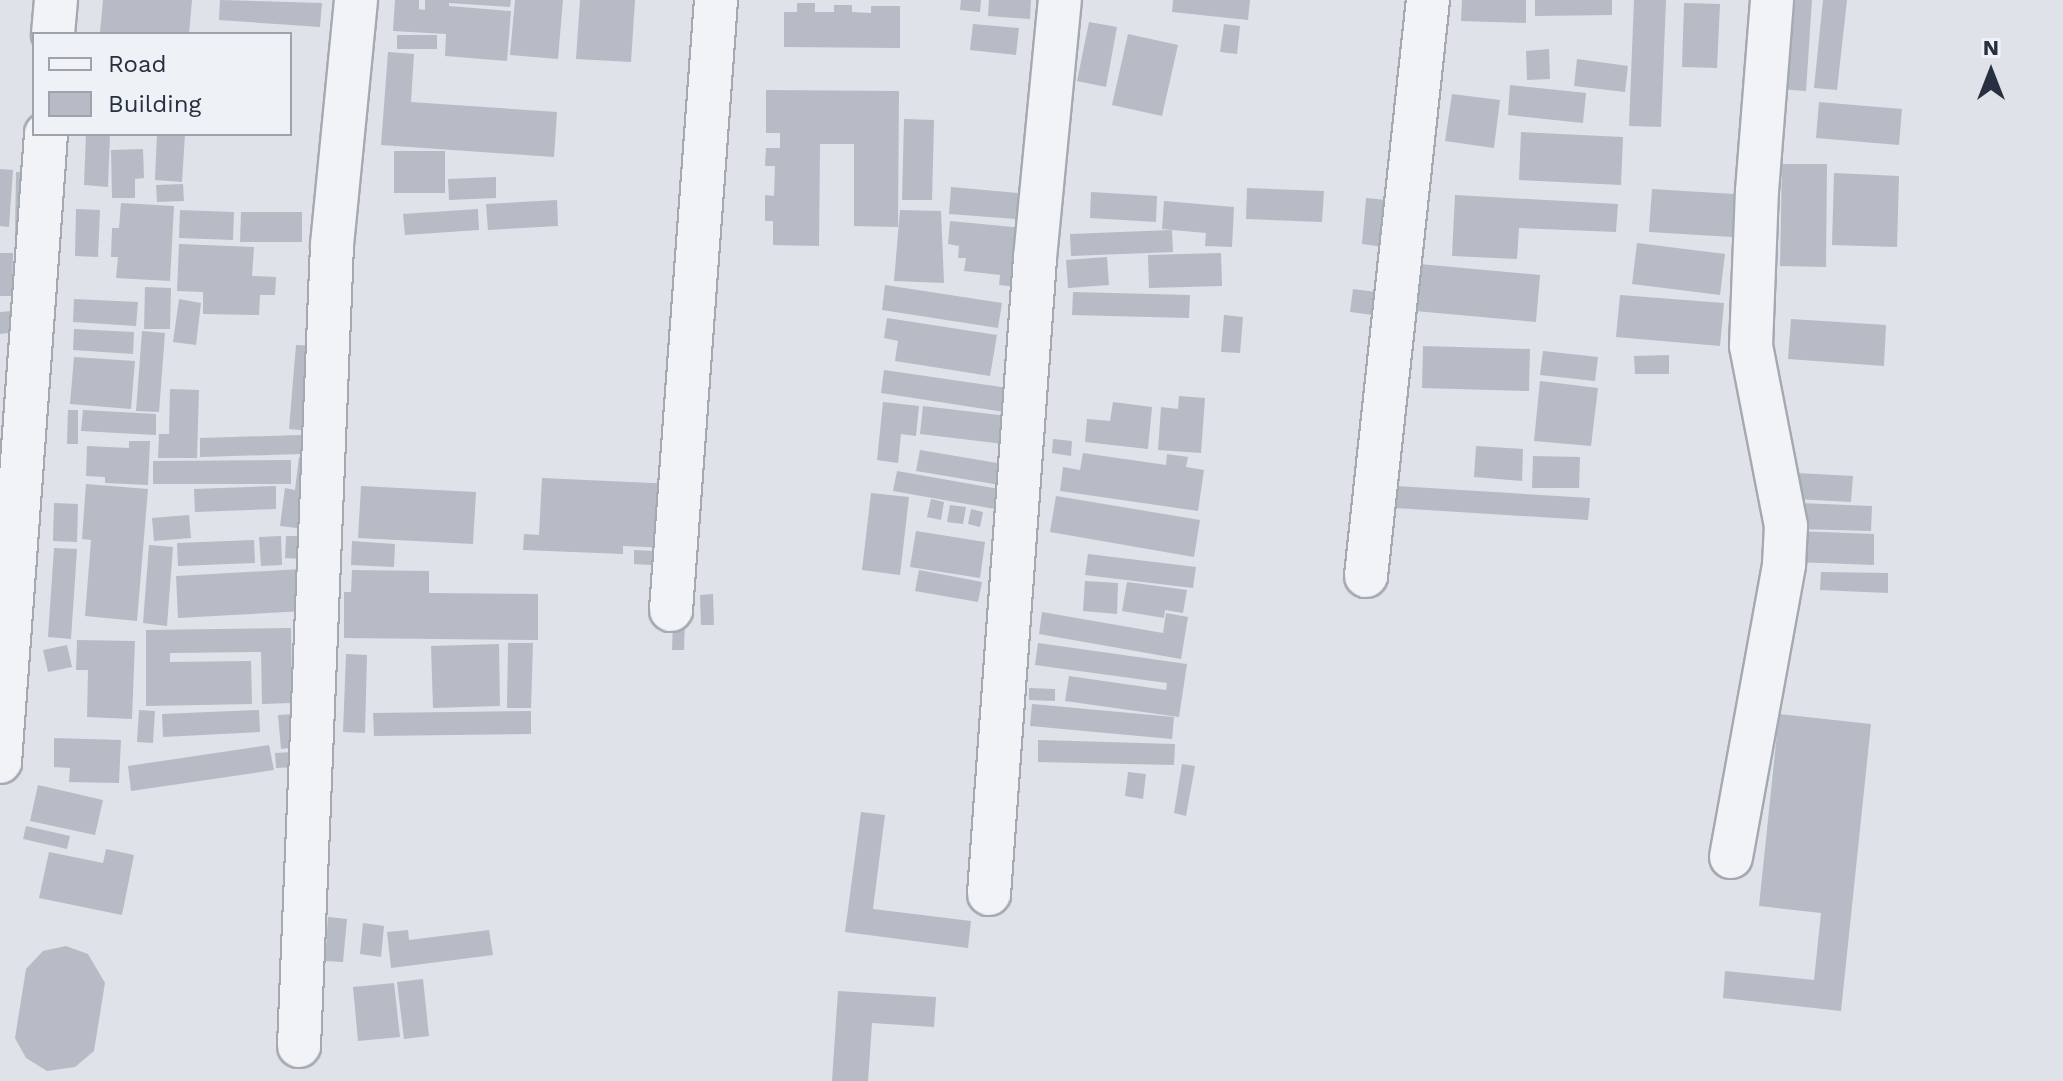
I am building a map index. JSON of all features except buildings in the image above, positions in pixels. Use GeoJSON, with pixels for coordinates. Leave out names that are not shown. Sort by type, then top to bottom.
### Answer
{"type":"FeatureCollection","features":[{"type":"Feature","properties":{"kind":"street"},"geometry":{"type":"LineString","coordinates":[[53,32],[56,0]]}},
{"type":"Feature","properties":{"kind":"street"},"geometry":{"type":"LineString","coordinates":[[299,1046],[332,245],[356,0]]}},
{"type":"Feature","properties":{"kind":"street"},"geometry":{"type":"LineString","coordinates":[[671,610],[716,0]]}},
{"type":"Feature","properties":{"kind":"street"},"geometry":{"type":"LineString","coordinates":[[989,894],[1035,258],[1060,0]]}},
{"type":"Feature","properties":{"kind":"street"},"geometry":{"type":"LineString","coordinates":[[1366,576],[1428,0]]}},
{"type":"Feature","properties":{"kind":"street"},"geometry":{"type":"LineString","coordinates":[[1731,857],[1784,564],[1786,526],[1751,346],[1756,207],[1772,0]]}},
{"type":"Feature","properties":{"kind":"street"},"geometry":{"type":"LineString","coordinates":[[0,762],[9,515],[46,136]]}}]}
